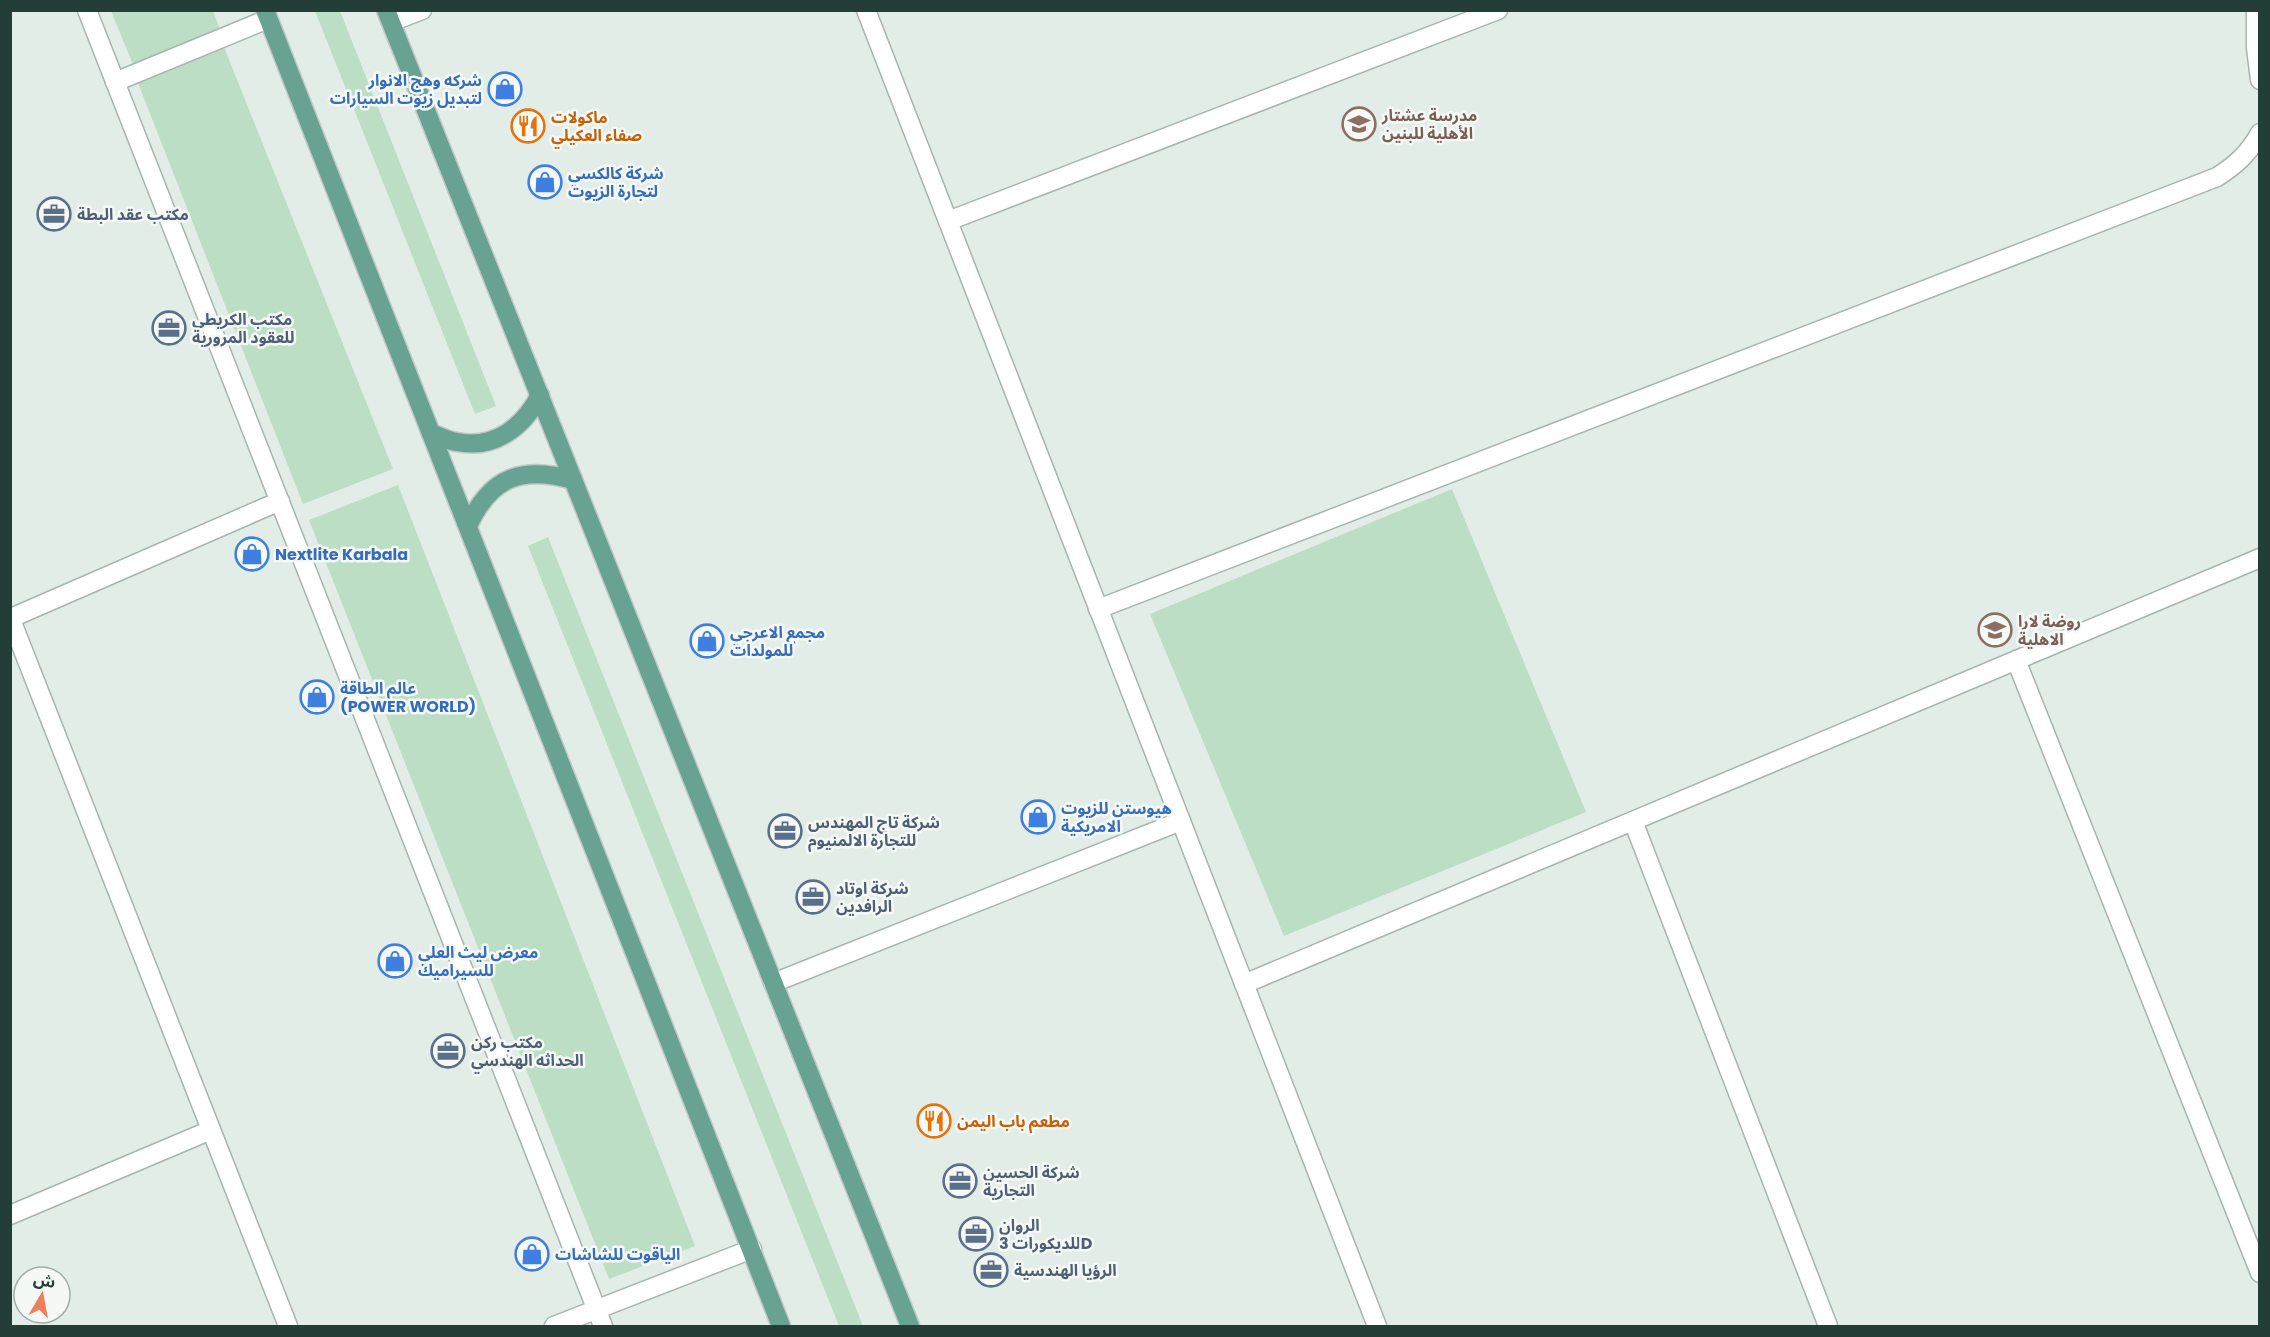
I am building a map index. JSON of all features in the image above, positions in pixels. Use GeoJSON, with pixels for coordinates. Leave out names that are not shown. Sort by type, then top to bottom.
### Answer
{"type":"FeatureCollection","features":[{"type":"Feature","properties":{"kind":"main road"},"geometry":{"type":"LineString","coordinates":[[266,15],[782,1326]]}},
{"type":"Feature","properties":{"kind":"main road"},"geometry":{"type":"LineString","coordinates":[[389,16],[910,1326]]}},
{"type":"Feature","properties":{"kind":"main road"},"geometry":{"type":"LineString","coordinates":[[431,433],[457,442],[491,440],[507,434],[520,424],[540,395]]}},
{"type":"Feature","properties":{"kind":"main road"},"geometry":{"type":"LineString","coordinates":[[468,526],[475,509],[487,494],[500,484],[533,473],[573,480]]}},
{"type":"Feature","properties":{"kind":"street"},"geometry":{"type":"LineString","coordinates":[[87,10],[600,1318]]}},
{"type":"Feature","properties":{"kind":"street"},"geometry":{"type":"LineString","coordinates":[[389,16],[422,10]]}},
{"type":"Feature","properties":{"kind":"street"},"geometry":{"type":"LineString","coordinates":[[866,10],[1377,1326]]}},
{"type":"Feature","properties":{"kind":"street"},"geometry":{"type":"LineString","coordinates":[[948,221],[1498,10]]}},
{"type":"Feature","properties":{"kind":"street"},"geometry":{"type":"LineString","coordinates":[[2258,11],[2256,48],[2259,80]]}},
{"type":"Feature","properties":{"kind":"street"},"geometry":{"type":"LineString","coordinates":[[115,82],[266,15]]}},
{"type":"Feature","properties":{"kind":"street"},"geometry":{"type":"LineString","coordinates":[[1098,609],[2217,177],[2234,166],[2249,151],[2259,133]]}},
{"type":"Feature","properties":{"kind":"street"},"geometry":{"type":"LineString","coordinates":[[280,501],[11,618],[288,1326]]}},
{"type":"Feature","properties":{"kind":"street"},"geometry":{"type":"LineString","coordinates":[[1244,984],[2259,558]]}},
{"type":"Feature","properties":{"kind":"street"},"geometry":{"type":"LineString","coordinates":[[2016,660],[2259,1273]]}},
{"type":"Feature","properties":{"kind":"street"},"geometry":{"type":"LineString","coordinates":[[773,983],[1181,821]]}},
{"type":"Feature","properties":{"kind":"street"},"geometry":{"type":"LineString","coordinates":[[1633,821],[1828,1326]]}},
{"type":"Feature","properties":{"kind":"street"},"geometry":{"type":"LineString","coordinates":[[10,1215],[211,1130]]}},
{"type":"Feature","properties":{"kind":"street"},"geometry":{"type":"LineString","coordinates":[[554,1326],[600,1318],[752,1249]]}},
{"type":"Feature","properties":{"kind":"green space"},"geometry":{"type":"Polygon","coordinates":[[[111,11],[213,11],[221,32],[134,67],[111,11]]]}},
{"type":"Feature","properties":{"kind":"green space"},"geometry":{"type":"Polygon","coordinates":[[[315,11],[340,11],[496,406],[475,414],[315,11]]]}},
{"type":"Feature","properties":{"kind":"green space"},"geometry":{"type":"Polygon","coordinates":[[[224,47],[393,469],[303,504],[138,83],[224,47]]]}},
{"type":"Feature","properties":{"kind":"green space"},"geometry":{"type":"Polygon","coordinates":[[[398,485],[695,1246],[609,1279],[309,520],[398,485]]]}},
{"type":"Feature","properties":{"kind":"green space"},"geometry":{"type":"Polygon","coordinates":[[[1452,489],[1586,812],[1284,936],[1150,614],[1452,489]]]}},
{"type":"Feature","properties":{"kind":"green space"},"geometry":{"type":"Polygon","coordinates":[[[548,537],[863,1326],[839,1326],[528,546],[548,537]]]}},
{"type":"Feature","properties":{"kind":"place","name":"شركه وهج الانوار لتبديل زيوت السيارات"},"geometry":{"type":"Point","coordinates":[505,89]}},
{"type":"Feature","properties":{"kind":"place","name":"مدرسة عشتار الأهلية للبنين"},"geometry":{"type":"Point","coordinates":[1359,124]}},
{"type":"Feature","properties":{"kind":"place","name":"ماكولات صفاء العكيلي"},"geometry":{"type":"Point","coordinates":[528,126]}},
{"type":"Feature","properties":{"kind":"place","name":"شركة كالكسي لتجارة الزيوت"},"geometry":{"type":"Point","coordinates":[545,182]}},
{"type":"Feature","properties":{"kind":"place","name":"مكتب عقد البطة"},"geometry":{"type":"Point","coordinates":[54,214]}},
{"type":"Feature","properties":{"kind":"place","name":"مكتب الكريطي للعقود المرورية"},"geometry":{"type":"Point","coordinates":[169,328]}},
{"type":"Feature","properties":{"kind":"place","name":"Nextlite Karbala"},"geometry":{"type":"Point","coordinates":[252,554]}},
{"type":"Feature","properties":{"kind":"place","name":"روضة لارا الاهلية"},"geometry":{"type":"Point","coordinates":[1995,630]}},
{"type":"Feature","properties":{"kind":"place","name":"مجمع الاعرجي للمولدات"},"geometry":{"type":"Point","coordinates":[707,641]}},
{"type":"Feature","properties":{"kind":"place","name":"عالم الطاقة (POWER WORLD)"},"geometry":{"type":"Point","coordinates":[317,697]}},
{"type":"Feature","properties":{"kind":"place","name":"هيوستن للزيوت الامريكية"},"geometry":{"type":"Point","coordinates":[1038,817]}},
{"type":"Feature","properties":{"kind":"place","name":"شركة تاج المهندس للتجارة الالمنيوم"},"geometry":{"type":"Point","coordinates":[785,831]}},
{"type":"Feature","properties":{"kind":"place","name":"شركة اوتاد الرافدين"},"geometry":{"type":"Point","coordinates":[813,897]}},
{"type":"Feature","properties":{"kind":"place","name":"معرض ليث العلي للسيراميك"},"geometry":{"type":"Point","coordinates":[395,961]}},
{"type":"Feature","properties":{"kind":"place","name":"مكتب ركن الحداثه الهندسي"},"geometry":{"type":"Point","coordinates":[448,1051]}},
{"type":"Feature","properties":{"kind":"place","name":"مطعم باب اليمن"},"geometry":{"type":"Point","coordinates":[934,1121]}},
{"type":"Feature","properties":{"kind":"place","name":"شركة الحسين التجارية"},"geometry":{"type":"Point","coordinates":[960,1181]}},
{"type":"Feature","properties":{"kind":"place","name":"الروان للديكورات 3D"},"geometry":{"type":"Point","coordinates":[976,1234]}},
{"type":"Feature","properties":{"kind":"place","name":"الياقوت للشاشات"},"geometry":{"type":"Point","coordinates":[532,1254]}},
{"type":"Feature","properties":{"kind":"place","name":"الرؤيا الهندسية"},"geometry":{"type":"Point","coordinates":[991,1270]}}]}
